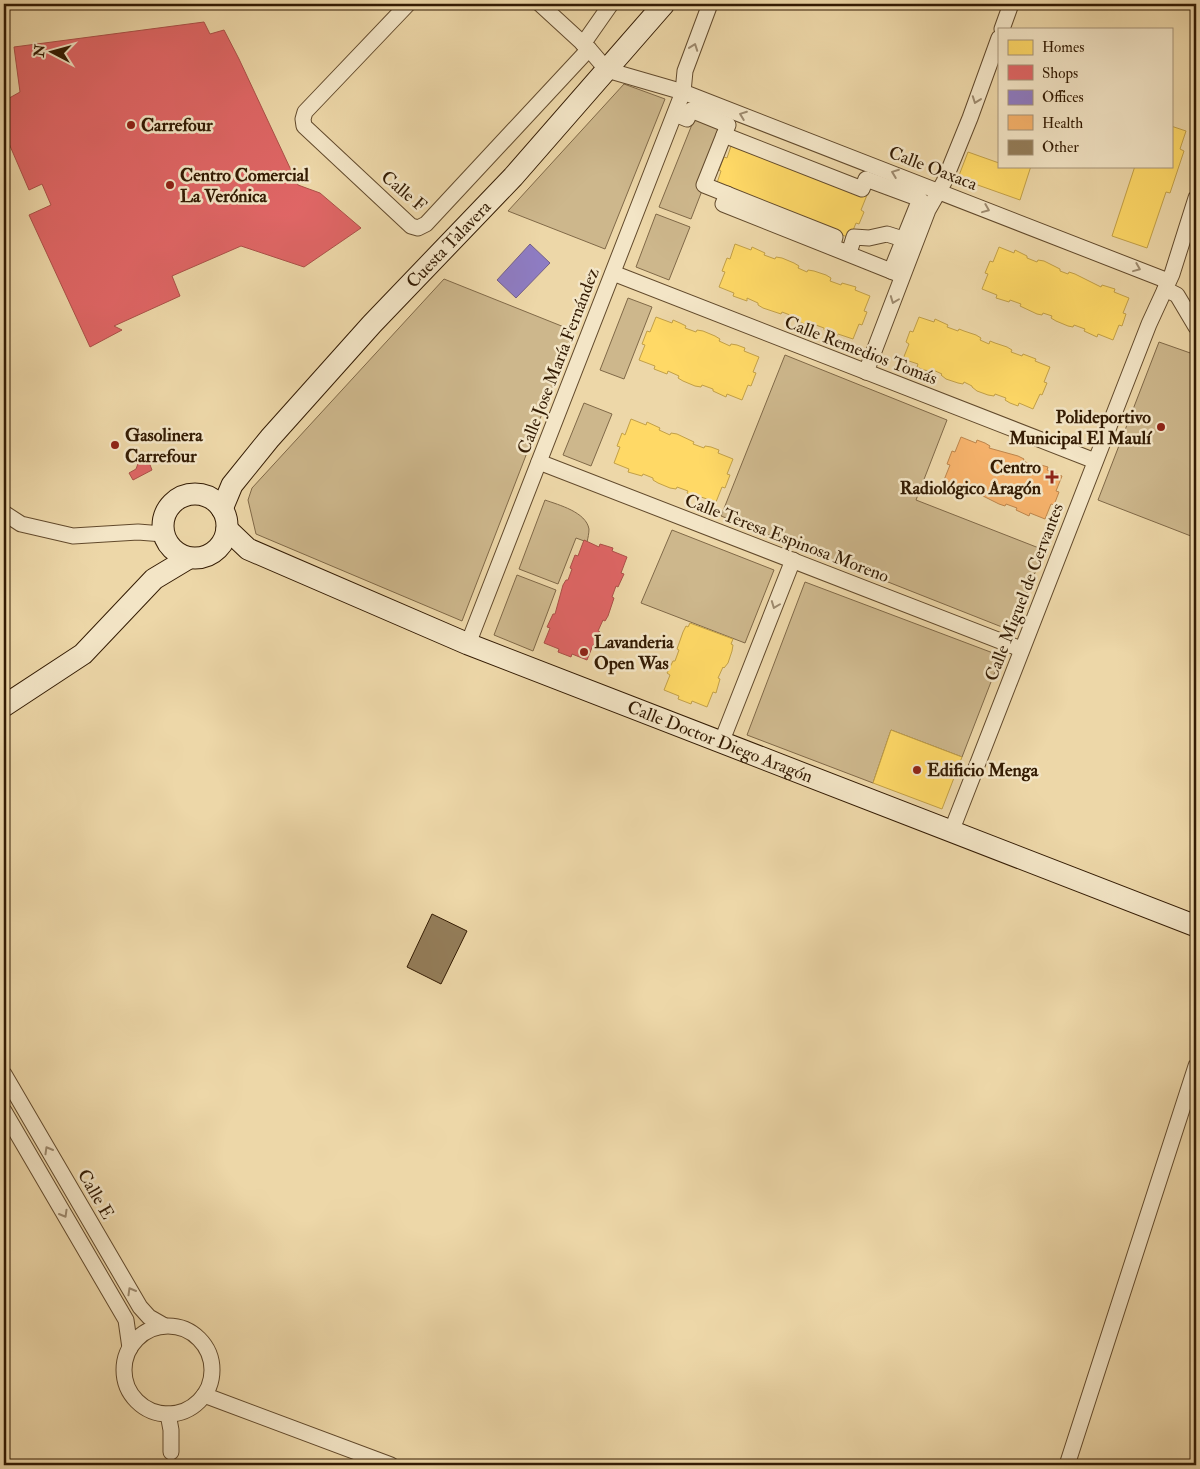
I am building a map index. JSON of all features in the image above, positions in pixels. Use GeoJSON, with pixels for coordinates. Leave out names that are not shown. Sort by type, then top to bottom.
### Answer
{"type":"FeatureCollection","features":[{"type":"Feature","properties":{"kind":"main road","name":"Cuesta Talavera"},"geometry":{"type":"LineString","coordinates":[[218,520],[232,485],[270,438],[372,324],[513,177],[664,4]]}},
{"type":"Feature","properties":{"kind":"main road"},"geometry":{"type":"LineString","coordinates":[[154,579],[164,537],[163,523],[165,513],[172,504],[181,497],[192,494],[218,520],[210,555],[200,558],[189,558],[179,555],[171,548],[164,537]]}},
{"type":"Feature","properties":{"kind":"main road","name":"Calle Doctor Diego Aragón"},"geometry":{"type":"LineString","coordinates":[[218,520],[246,548],[468,644],[1196,926]]}},
{"type":"Feature","properties":{"kind":"main road"},"geometry":{"type":"LineString","coordinates":[[4,706],[83,654],[154,579],[189,558]]}},
{"type":"Feature","properties":{"kind":"street","name":"Calle F"},"geometry":{"type":"LineString","coordinates":[[408,4],[305,112],[303,119],[304,126],[411,226],[418,228],[426,224],[586,47]]}},
{"type":"Feature","properties":{"kind":"street"},"geometry":{"type":"LineString","coordinates":[[540,4],[586,47],[607,70]]}},
{"type":"Feature","properties":{"kind":"street"},"geometry":{"type":"LineString","coordinates":[[586,47],[611,4]]}},
{"type":"Feature","properties":{"kind":"street","name":"Calle Jose María Fernández"},"geometry":{"type":"LineString","coordinates":[[468,644],[683,92],[685,72],[710,4]]}},
{"type":"Feature","properties":{"kind":"street"},"geometry":{"type":"LineString","coordinates":[[1002,28],[1011,4]]}},
{"type":"Feature","properties":{"kind":"street"},"geometry":{"type":"LineString","coordinates":[[866,372],[928,210],[940,191],[970,118],[998,41]]}},
{"type":"Feature","properties":{"kind":"street","name":"Calle Oaxaca"},"geometry":{"type":"LineString","coordinates":[[607,70],[683,92],[940,191],[1166,285],[1178,295],[1196,327]]}},
{"type":"Feature","properties":{"kind":"street"},"geometry":{"type":"LineString","coordinates":[[674,114],[687,119],[691,110],[728,125],[704,184],[727,194],[761,214],[894,272],[920,199],[866,179],[862,189],[724,135]]}},
{"type":"Feature","properties":{"kind":"street","name":"Calle Miguel de Cervantes"},"geometry":{"type":"LineString","coordinates":[[951,832],[1095,461],[1166,285],[1196,198]]}},
{"type":"Feature","properties":{"kind":"street"},"geometry":{"type":"LineString","coordinates":[[794,227],[835,237],[832,247],[849,253],[854,237],[869,238],[887,234],[906,240]]}},
{"type":"Feature","properties":{"kind":"street","name":"Calle Remedios Tomás"},"geometry":{"type":"LineString","coordinates":[[612,273],[1095,461]]}},
{"type":"Feature","properties":{"kind":"street","name":"Calle Teresa Espinosa Moreno"},"geometry":{"type":"LineString","coordinates":[[539,462],[1022,648]]}},
{"type":"Feature","properties":{"kind":"street"},"geometry":{"type":"LineString","coordinates":[[4,513],[21,524],[73,536],[138,532],[164,537]]}},
{"type":"Feature","properties":{"kind":"street"},"geometry":{"type":"LineString","coordinates":[[721,743],[793,560]]}},
{"type":"Feature","properties":{"kind":"street"},"geometry":{"type":"LineString","coordinates":[[1066,1465],[1196,1066]]}},
{"type":"Feature","properties":{"kind":"street","name":"Calle E"},"geometry":{"type":"LineString","coordinates":[[4,1074],[140,1307],[149,1317],[163,1326]]}},
{"type":"Feature","properties":{"kind":"street"},"geometry":{"type":"LineString","coordinates":[[4,1111],[126,1320],[130,1348]]}},
{"type":"Feature","properties":{"kind":"street"},"geometry":{"type":"LineString","coordinates":[[163,1326],[178,1327],[186,1330],[200,1340],[205,1346],[212,1371],[211,1379],[204,1395],[192,1407],[168,1414],[152,1411],[138,1402],[132,1395],[125,1380],[124,1372],[130,1348],[134,1342],[146,1332],[163,1326]]}},
{"type":"Feature","properties":{"kind":"street"},"geometry":{"type":"LineString","coordinates":[[204,1395],[391,1465]]}},
{"type":"Feature","properties":{"kind":"street"},"geometry":{"type":"LineString","coordinates":[[168,1414],[171,1430],[171,1452]]}},
{"type":"Feature","properties":{"kind":"shaded area"},"geometry":{"type":"Polygon","coordinates":[[[624,84],[665,99],[605,249],[508,211],[624,84]]]}},
{"type":"Feature","properties":{"kind":"shaded area"},"geometry":{"type":"Polygon","coordinates":[[[695,117],[726,129],[691,219],[659,207],[695,117]]]}},
{"type":"Feature","properties":{"kind":"shaded area"},"geometry":{"type":"Polygon","coordinates":[[[656,214],[690,227],[669,280],[636,267],[656,214]]]}},
{"type":"Feature","properties":{"kind":"shaded area"},"geometry":{"type":"Polygon","coordinates":[[[444,279],[574,331],[462,621],[256,534],[248,500],[252,488],[444,279]]]}},
{"type":"Feature","properties":{"kind":"shaded area"},"geometry":{"type":"Polygon","coordinates":[[[628,298],[652,307],[624,379],[600,370],[628,298]]]}},
{"type":"Feature","properties":{"kind":"shaded area","name":"Polideportivo Municipal El Maulí"},"geometry":{"type":"Polygon","coordinates":[[[1159,342],[1196,355],[1196,538],[1098,500],[1159,342]]]}},
{"type":"Feature","properties":{"kind":"shaded area"},"geometry":{"type":"Polygon","coordinates":[[[785,355],[947,420],[916,500],[1044,550],[1012,631],[721,516],[785,355]]]}},
{"type":"Feature","properties":{"kind":"shaded area"},"geometry":{"type":"Polygon","coordinates":[[[584,403],[612,414],[591,466],[563,455],[584,403]]]}},
{"type":"Feature","properties":{"kind":"shaded area"},"geometry":{"type":"Polygon","coordinates":[[[545,500],[577,514],[587,523],[589,529],[587,542],[576,538],[558,584],[519,569],[545,500]]]}},
{"type":"Feature","properties":{"kind":"shaded area"},"geometry":{"type":"Polygon","coordinates":[[[672,530],[774,570],[745,643],[641,603],[672,530]]]}},
{"type":"Feature","properties":{"kind":"shaded area"},"geometry":{"type":"Polygon","coordinates":[[[517,575],[556,590],[533,651],[494,635],[517,575]]]}},
{"type":"Feature","properties":{"kind":"shaded area"},"geometry":{"type":"Polygon","coordinates":[[[805,582],[1001,656],[962,757],[891,730],[873,783],[747,735],[805,582]]]}},
{"type":"Feature","properties":{"kind":"building: Homes"},"geometry":{"type":"Polygon","coordinates":[[[1172,126],[1186,131],[1180,149],[1184,151],[1170,193],[1166,192],[1147,248],[1112,236],[1134,168],[1172,168],[1172,126]]]}},
{"type":"Feature","properties":{"kind":"building: Homes"},"geometry":{"type":"Polygon","coordinates":[[[732,143],[867,195],[861,210],[864,212],[859,224],[856,223],[850,238],[716,186],[721,171],[719,170],[724,157],[727,158],[732,143]]]}},
{"type":"Feature","properties":{"kind":"building: Homes"},"geometry":{"type":"Polygon","coordinates":[[[968,152],[998,163],[998,168],[1030,168],[1020,200],[958,178],[968,152]]]}},
{"type":"Feature","properties":{"kind":"building: Homes"},"geometry":{"type":"Polygon","coordinates":[[[735,244],[751,250],[752,247],[765,253],[764,255],[775,259],[776,257],[782,258],[794,263],[799,266],[798,268],[807,272],[808,270],[826,275],[831,278],[830,281],[856,287],[855,290],[870,296],[864,311],[867,312],[862,325],[859,324],[853,339],[829,333],[824,328],[813,324],[813,326],[807,325],[782,312],[781,314],[763,308],[758,303],[747,298],[747,301],[733,296],[734,293],[719,287],[725,272],[722,271],[727,258],[730,259],[735,244]]]}},
{"type":"Feature","properties":{"kind":"building: Homes"},"geometry":{"type":"Polygon","coordinates":[[[999,247],[1014,253],[1015,250],[1037,262],[1038,260],[1044,261],[1060,269],[1060,271],[1075,274],[1101,287],[1102,285],[1115,289],[1114,292],[1129,298],[1123,313],[1126,314],[1122,326],[1119,325],[1113,340],[1098,334],[1097,337],[1084,331],[1085,329],[1074,325],[1073,327],[1068,326],[1051,318],[1052,316],[1043,313],[1042,315],[1037,314],[1020,306],[1021,304],[996,298],[997,295],[982,289],[988,274],[985,273],[990,261],[993,262],[999,247]]]}},
{"type":"Feature","properties":{"kind":"building: Homes"},"geometry":{"type":"Polygon","coordinates":[[[656,317],[672,323],[673,320],[686,326],[685,328],[696,332],[697,330],[703,331],[720,339],[719,341],[730,346],[731,344],[745,348],[744,351],[759,357],[753,372],[756,373],[751,386],[748,385],[742,400],[727,394],[726,397],[702,385],[701,387],[695,386],[678,378],[679,376],[668,371],[667,374],[654,369],[655,366],[639,360],[645,345],[642,344],[647,331],[650,332],[656,317]]]}},
{"type":"Feature","properties":{"kind":"building: Homes"},"geometry":{"type":"Polygon","coordinates":[[[919,317],[934,322],[935,319],[948,325],[947,327],[976,335],[981,338],[980,340],[989,344],[990,341],[1007,347],[1012,350],[1011,352],[1036,359],[1035,361],[1050,367],[1044,382],[1047,383],[1033,409],[1019,403],[1018,406],[1010,403],[1005,400],[1006,398],[995,394],[994,396],[988,395],[977,391],[964,382],[963,384],[946,379],[942,374],[931,369],[930,371],[924,370],[917,367],[918,364],[903,359],[909,344],[906,342],[910,331],[913,332],[919,317]]]}},
{"type":"Feature","properties":{"kind":"building: Homes"},"geometry":{"type":"Polygon","coordinates":[[[631,419],[646,425],[647,422],[660,428],[659,430],[670,435],[671,433],[677,434],[694,442],[693,444],[704,448],[705,446],[719,450],[718,453],[733,459],[727,474],[730,475],[725,488],[722,487],[716,502],[692,496],[687,493],[688,491],[677,487],[676,489],[670,488],[643,474],[642,476],[628,472],[629,469],[614,463],[620,447],[617,446],[622,433],[625,435],[631,419]]]}},
{"type":"Feature","properties":{"kind":"building: Homes"},"geometry":{"type":"Polygon","coordinates":[[[690,623],[733,639],[728,663],[723,667],[718,678],[720,679],[716,693],[713,692],[707,707],[692,701],[691,704],[678,699],[679,696],[664,690],[670,675],[667,673],[673,661],[675,661],[683,632],[690,623]]]}},
{"type":"Feature","properties":{"kind":"building: Homes","name":"Edificio Menga"},"geometry":{"type":"Polygon","coordinates":[[[891,730],[962,757],[942,809],[873,783],[891,730]]]}},
{"type":"Feature","properties":{"kind":"building: Shops","name":"Centro Comercial La Verónica"},"geometry":{"type":"Polygon","coordinates":[[[204,22],[210,34],[224,30],[298,185],[320,193],[361,228],[304,267],[241,246],[172,276],[180,296],[114,326],[122,330],[90,347],[29,215],[51,205],[42,184],[29,190],[4,132],[4,101],[20,92],[14,47],[204,22]]]}},
{"type":"Feature","properties":{"kind":"building: Shops"},"geometry":{"type":"Polygon","coordinates":[[[147,457],[152,470],[133,480],[129,473],[136,469],[139,461],[147,457]]]}},
{"type":"Feature","properties":{"kind":"building: Shops"},"geometry":{"type":"Polygon","coordinates":[[[584,540],[599,547],[600,544],[613,548],[612,551],[627,557],[621,573],[624,574],[618,587],[616,586],[608,616],[605,621],[603,620],[598,631],[600,632],[596,646],[593,645],[587,660],[572,654],[571,657],[558,652],[559,649],[544,643],[550,628],[547,627],[553,614],[555,614],[563,585],[568,580],[575,555],[578,556],[584,540]]]}},
{"type":"Feature","properties":{"kind":"building: Offices"},"geometry":{"type":"Polygon","coordinates":[[[530,244],[550,263],[516,298],[497,280],[530,244]]]}},
{"type":"Feature","properties":{"kind":"building: Health"},"geometry":{"type":"Polygon","coordinates":[[[961,437],[976,443],[977,440],[985,443],[990,446],[989,448],[1018,456],[1024,459],[1023,461],[1033,465],[1034,463],[1048,467],[1047,470],[1062,476],[1056,491],[1059,492],[1054,505],[1051,504],[1045,519],[1030,513],[1029,516],[1016,510],[1017,508],[1006,504],[1005,506],[999,504],[973,491],[972,493],[958,488],[959,486],[944,480],[950,465],[947,464],[952,451],[955,452],[961,437]]]}},
{"type":"Feature","properties":{"kind":"building: Other"},"geometry":{"type":"Polygon","coordinates":[[[432,914],[467,931],[441,984],[407,967],[432,914]]]}},
{"type":"Feature","properties":{"kind":"place","name":"Carrefour"},"geometry":{"type":"Point","coordinates":[131,125]}},
{"type":"Feature","properties":{"kind":"place","name":"Centro Comercial La Verónica"},"geometry":{"type":"Point","coordinates":[170,185]}},
{"type":"Feature","properties":{"kind":"place","name":"Polideportivo Municipal El Maulí"},"geometry":{"type":"Point","coordinates":[1161,427]}},
{"type":"Feature","properties":{"kind":"place","name":"Gasolinera Carrefour"},"geometry":{"type":"Point","coordinates":[115,445]}},
{"type":"Feature","properties":{"kind":"place","name":"Centro Radiológico Aragón"},"geometry":{"type":"Point","coordinates":[1052,477]}},
{"type":"Feature","properties":{"kind":"place","name":"Lavanderia Open Was"},"geometry":{"type":"Point","coordinates":[584,652]}},
{"type":"Feature","properties":{"kind":"place","name":"Edificio Menga"},"geometry":{"type":"Point","coordinates":[917,770]}}]}
